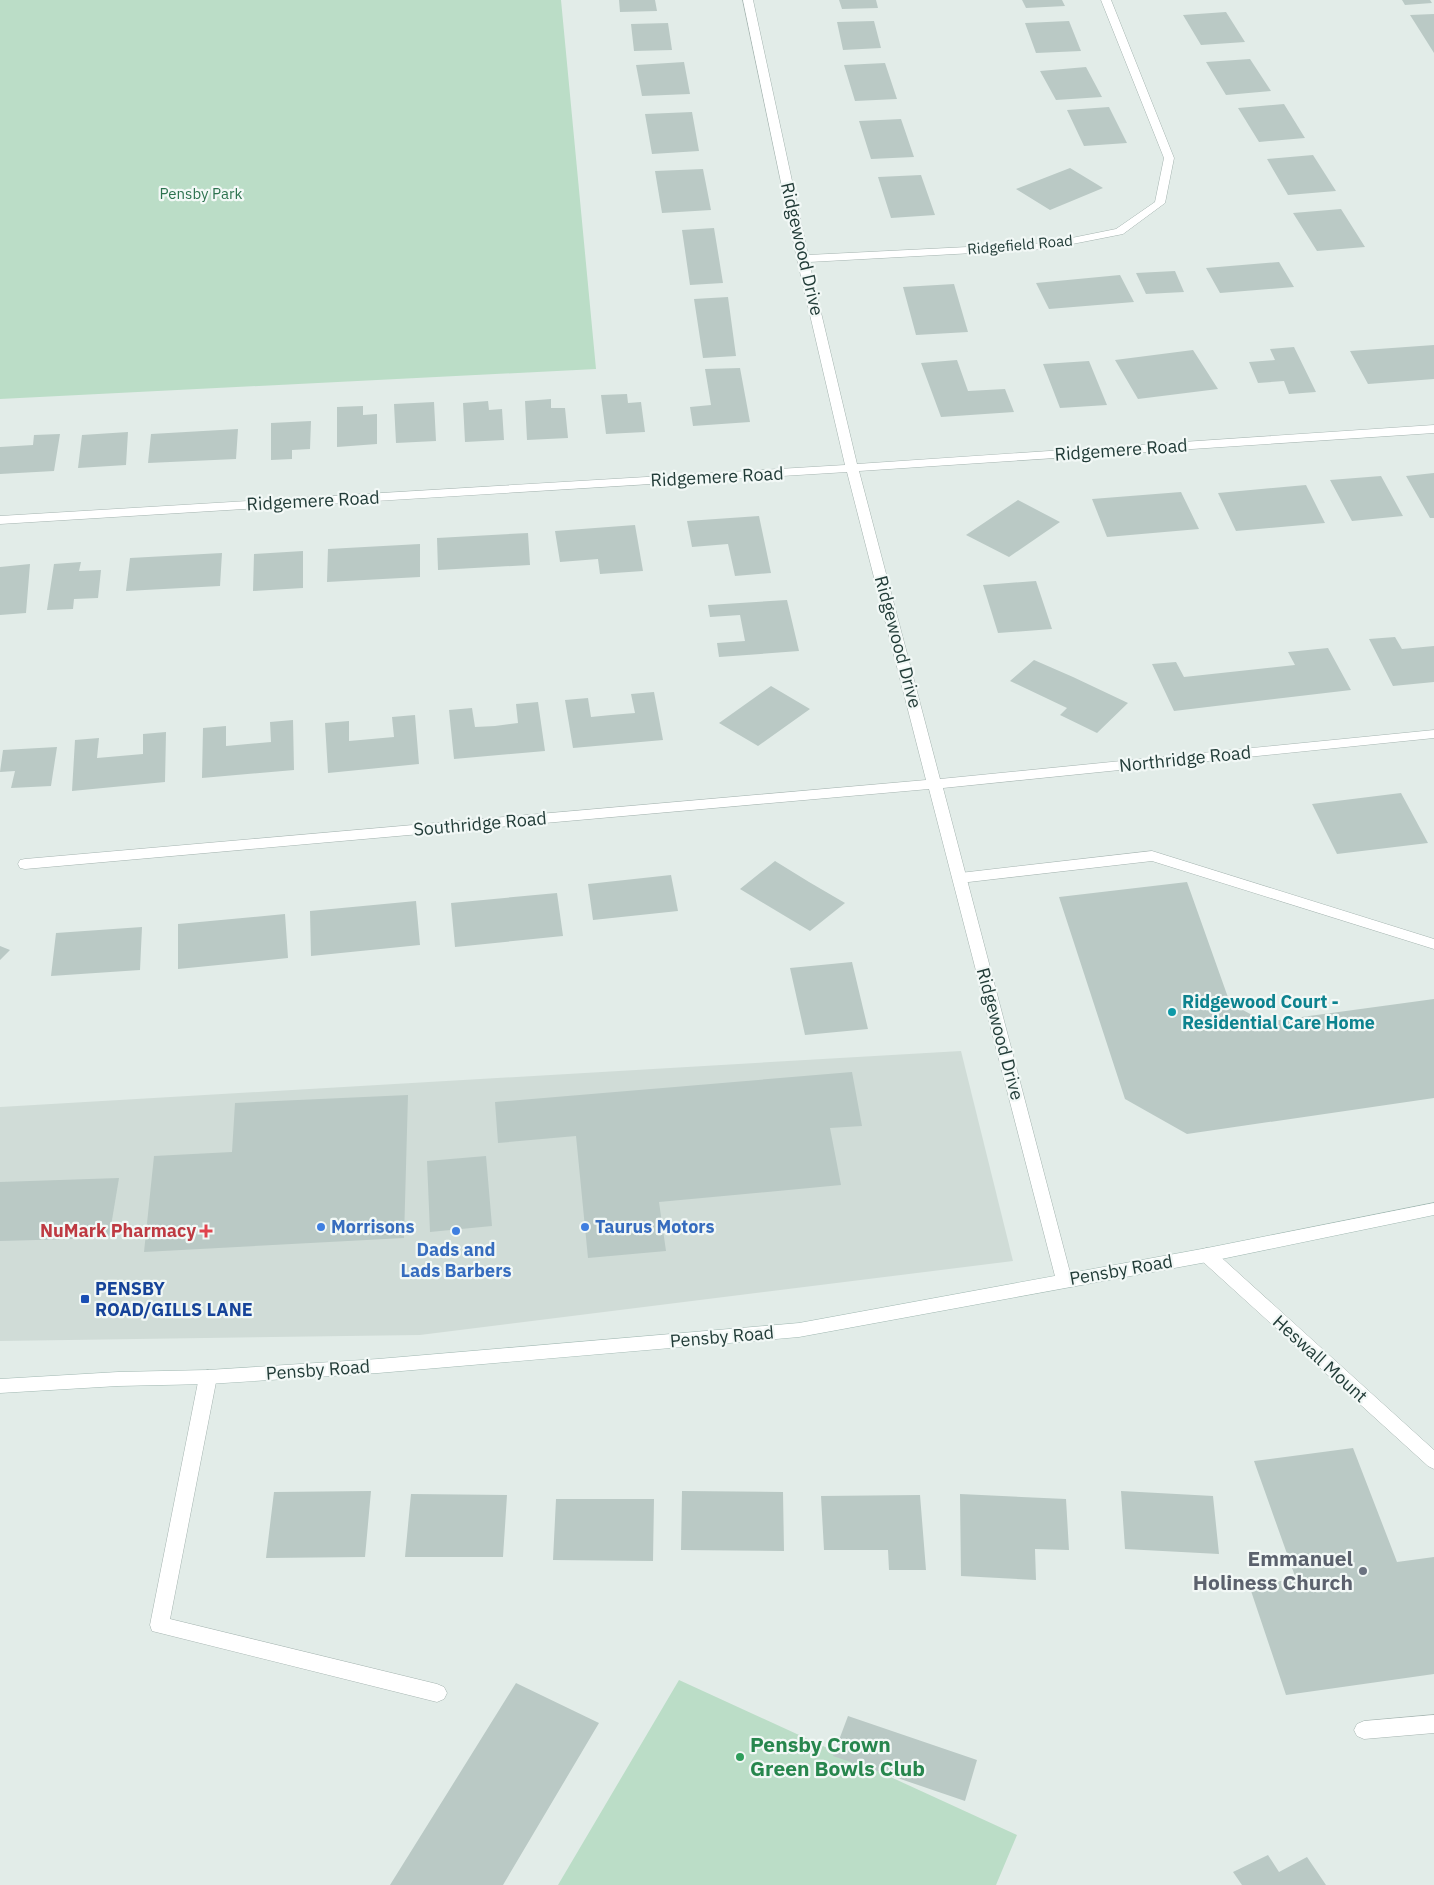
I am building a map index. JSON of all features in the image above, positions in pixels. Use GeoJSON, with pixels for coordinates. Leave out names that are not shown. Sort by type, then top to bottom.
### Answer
{"type":"FeatureCollection","features":[{"type":"Feature","properties":{"kind":"street","name":"Ridgewood Drive"},"geometry":{"type":"LineString","coordinates":[[748,0],[804,259],[852,468],[1064,1280]]}},
{"type":"Feature","properties":{"kind":"street","name":"Ridgefield Road"},"geometry":{"type":"LineString","coordinates":[[804,259],[1047,246],[1119,232],[1160,203],[1169,158],[1106,0]]}},
{"type":"Feature","properties":{"kind":"street","name":"Ridgemere Road"},"geometry":{"type":"LineString","coordinates":[[0,520],[852,468],[1434,429]]}},
{"type":"Feature","properties":{"kind":"street","name":"Northridge Road"},"geometry":{"type":"LineString","coordinates":[[936,784],[1434,734]]}},
{"type":"Feature","properties":{"kind":"street","name":"Southridge Road"},"geometry":{"type":"LineString","coordinates":[[25,864],[936,784]]}},
{"type":"Feature","properties":{"kind":"street"},"geometry":{"type":"LineString","coordinates":[[960,878],[1152,856],[1434,944]]}},
{"type":"Feature","properties":{"kind":"street","name":"Pensby Road"},"geometry":{"type":"LineString","coordinates":[[0,1386],[118,1379],[208,1377],[388,1365],[799,1330],[1206,1255],[1434,1209]]}},
{"type":"Feature","properties":{"kind":"street","name":"Heswall Mount"},"geometry":{"type":"LineString","coordinates":[[1206,1255],[1434,1461]]}},
{"type":"Feature","properties":{"kind":"street"},"geometry":{"type":"LineString","coordinates":[[208,1377],[158,1625],[437,1693]]}},
{"type":"Feature","properties":{"kind":"street"},"geometry":{"type":"LineString","coordinates":[[1364,1730],[1434,1724]]}},
{"type":"Feature","properties":{"kind":"shaded area"},"geometry":{"type":"Polygon","coordinates":[[[961,1051],[1013,1261],[420,1335],[0,1341],[0,1107],[961,1051]]]}},
{"type":"Feature","properties":{"kind":"green space","name":"Pensby Park"},"geometry":{"type":"Polygon","coordinates":[[[0,0],[561,0],[596,369],[0,399],[0,0]]]}},
{"type":"Feature","properties":{"kind":"green space","name":"Pensby Crown Green Bowls Club"},"geometry":{"type":"Polygon","coordinates":[[[679,1680],[1017,1835],[996,1885],[558,1885],[679,1680]]]}},
{"type":"Feature","properties":{"kind":"building"},"geometry":{"type":"Polygon","coordinates":[[[619,0],[655,0],[657,11],[620,12],[619,0]]]}},
{"type":"Feature","properties":{"kind":"building"},"geometry":{"type":"Polygon","coordinates":[[[839,0],[876,0],[878,8],[842,9],[839,0]]]}},
{"type":"Feature","properties":{"kind":"building"},"geometry":{"type":"Polygon","coordinates":[[[1022,0],[1062,0],[1065,6],[1026,8],[1022,0]]]}},
{"type":"Feature","properties":{"kind":"building"},"geometry":{"type":"Polygon","coordinates":[[[1402,0],[1430,0],[1432,3],[1405,5],[1402,0]]]}},
{"type":"Feature","properties":{"kind":"building"},"geometry":{"type":"Polygon","coordinates":[[[1226,12],[1245,42],[1201,45],[1183,15],[1226,12]]]}},
{"type":"Feature","properties":{"kind":"building"},"geometry":{"type":"Polygon","coordinates":[[[1434,14],[1434,53],[1410,15],[1434,14]]]}},
{"type":"Feature","properties":{"kind":"building"},"geometry":{"type":"Polygon","coordinates":[[[874,21],[881,48],[843,50],[837,22],[874,21]]]}},
{"type":"Feature","properties":{"kind":"building"},"geometry":{"type":"Polygon","coordinates":[[[1069,21],[1081,51],[1036,53],[1025,23],[1069,21]]]}},
{"type":"Feature","properties":{"kind":"building"},"geometry":{"type":"Polygon","coordinates":[[[668,23],[672,50],[634,51],[631,24],[668,23]]]}},
{"type":"Feature","properties":{"kind":"building"},"geometry":{"type":"Polygon","coordinates":[[[1250,59],[1271,91],[1226,95],[1206,62],[1250,59]]]}},
{"type":"Feature","properties":{"kind":"building"},"geometry":{"type":"Polygon","coordinates":[[[684,62],[690,94],[642,96],[636,65],[684,62]]]}},
{"type":"Feature","properties":{"kind":"building"},"geometry":{"type":"Polygon","coordinates":[[[885,63],[897,99],[855,101],[844,65],[885,63]]]}},
{"type":"Feature","properties":{"kind":"building"},"geometry":{"type":"Polygon","coordinates":[[[1086,67],[1102,97],[1056,100],[1040,71],[1086,67]]]}},
{"type":"Feature","properties":{"kind":"building"},"geometry":{"type":"Polygon","coordinates":[[[1284,104],[1305,138],[1259,142],[1238,108],[1284,104]]]}},
{"type":"Feature","properties":{"kind":"building"},"geometry":{"type":"Polygon","coordinates":[[[1109,107],[1127,143],[1084,146],[1067,110],[1109,107]]]}},
{"type":"Feature","properties":{"kind":"building"},"geometry":{"type":"Polygon","coordinates":[[[692,112],[699,151],[652,154],[645,114],[692,112]]]}},
{"type":"Feature","properties":{"kind":"building"},"geometry":{"type":"Polygon","coordinates":[[[901,119],[914,157],[871,159],[859,121],[901,119]]]}},
{"type":"Feature","properties":{"kind":"building"},"geometry":{"type":"Polygon","coordinates":[[[1313,155],[1336,191],[1288,195],[1267,159],[1313,155]]]}},
{"type":"Feature","properties":{"kind":"building"},"geometry":{"type":"Polygon","coordinates":[[[1070,168],[1103,188],[1050,210],[1016,189],[1070,168]]]}},
{"type":"Feature","properties":{"kind":"building"},"geometry":{"type":"Polygon","coordinates":[[[703,169],[711,210],[662,213],[655,171],[703,169]]]}},
{"type":"Feature","properties":{"kind":"building"},"geometry":{"type":"Polygon","coordinates":[[[921,175],[935,215],[891,218],[878,177],[921,175]]]}},
{"type":"Feature","properties":{"kind":"building"},"geometry":{"type":"Polygon","coordinates":[[[1341,209],[1365,247],[1317,251],[1293,213],[1341,209]]]}},
{"type":"Feature","properties":{"kind":"building"},"geometry":{"type":"Polygon","coordinates":[[[714,228],[723,283],[690,285],[682,230],[714,228]]]}},
{"type":"Feature","properties":{"kind":"building"},"geometry":{"type":"Polygon","coordinates":[[[1279,262],[1294,287],[1220,293],[1206,268],[1279,262]]]}},
{"type":"Feature","properties":{"kind":"building"},"geometry":{"type":"Polygon","coordinates":[[[1175,271],[1184,292],[1146,294],[1136,273],[1175,271]]]}},
{"type":"Feature","properties":{"kind":"building"},"geometry":{"type":"Polygon","coordinates":[[[1120,275],[1134,302],[1049,309],[1036,283],[1120,275]]]}},
{"type":"Feature","properties":{"kind":"building"},"geometry":{"type":"Polygon","coordinates":[[[954,284],[968,332],[916,335],[903,287],[954,284]]]}},
{"type":"Feature","properties":{"kind":"building"},"geometry":{"type":"Polygon","coordinates":[[[728,297],[736,356],[703,358],[694,299],[728,297]]]}},
{"type":"Feature","properties":{"kind":"building"},"geometry":{"type":"Polygon","coordinates":[[[1434,345],[1434,379],[1368,384],[1350,351],[1434,345]]]}},
{"type":"Feature","properties":{"kind":"building"},"geometry":{"type":"Polygon","coordinates":[[[1294,347],[1316,392],[1289,394],[1284,381],[1258,383],[1249,362],[1275,360],[1270,349],[1294,347]]]}},
{"type":"Feature","properties":{"kind":"building"},"geometry":{"type":"Polygon","coordinates":[[[1193,350],[1218,389],[1138,399],[1115,360],[1193,350]]]}},
{"type":"Feature","properties":{"kind":"building"},"geometry":{"type":"Polygon","coordinates":[[[957,360],[968,391],[1005,389],[1014,412],[941,417],[921,363],[957,360]]]}},
{"type":"Feature","properties":{"kind":"building"},"geometry":{"type":"Polygon","coordinates":[[[1089,361],[1107,405],[1060,408],[1043,364],[1089,361]]]}},
{"type":"Feature","properties":{"kind":"building"},"geometry":{"type":"Polygon","coordinates":[[[740,368],[750,422],[693,426],[690,407],[711,405],[705,369],[740,368]]]}},
{"type":"Feature","properties":{"kind":"building"},"geometry":{"type":"Polygon","coordinates":[[[627,394],[628,403],[641,402],[645,432],[606,434],[601,395],[627,394]]]}},
{"type":"Feature","properties":{"kind":"building"},"geometry":{"type":"Polygon","coordinates":[[[551,399],[551,408],[565,408],[568,438],[527,440],[525,401],[551,399]]]}},
{"type":"Feature","properties":{"kind":"building"},"geometry":{"type":"Polygon","coordinates":[[[488,401],[489,410],[502,409],[504,440],[465,442],[463,403],[488,401]]]}},
{"type":"Feature","properties":{"kind":"building"},"geometry":{"type":"Polygon","coordinates":[[[434,402],[436,441],[396,443],[394,404],[434,402]]]}},
{"type":"Feature","properties":{"kind":"building"},"geometry":{"type":"Polygon","coordinates":[[[363,406],[363,415],[377,414],[377,444],[337,447],[337,407],[363,406]]]}},
{"type":"Feature","properties":{"kind":"building"},"geometry":{"type":"Polygon","coordinates":[[[311,421],[310,449],[292,450],[292,459],[271,460],[271,423],[311,421]]]}},
{"type":"Feature","properties":{"kind":"building"},"geometry":{"type":"Polygon","coordinates":[[[238,429],[236,459],[148,463],[151,434],[238,429]]]}},
{"type":"Feature","properties":{"kind":"building"},"geometry":{"type":"Polygon","coordinates":[[[128,432],[126,465],[78,468],[82,435],[128,432]]]}},
{"type":"Feature","properties":{"kind":"building"},"geometry":{"type":"Polygon","coordinates":[[[60,434],[54,471],[0,474],[0,447],[33,445],[34,435],[60,434]]]}},
{"type":"Feature","properties":{"kind":"building"},"geometry":{"type":"Polygon","coordinates":[[[1434,473],[1434,518],[1430,518],[1406,476],[1434,473]]]}},
{"type":"Feature","properties":{"kind":"building"},"geometry":{"type":"Polygon","coordinates":[[[1381,476],[1403,516],[1352,521],[1330,480],[1381,476]]]}},
{"type":"Feature","properties":{"kind":"building"},"geometry":{"type":"Polygon","coordinates":[[[1306,485],[1325,523],[1236,531],[1218,493],[1306,485]]]}},
{"type":"Feature","properties":{"kind":"building"},"geometry":{"type":"Polygon","coordinates":[[[1181,492],[1199,529],[1107,537],[1092,499],[1181,492]]]}},
{"type":"Feature","properties":{"kind":"building"},"geometry":{"type":"Polygon","coordinates":[[[1018,500],[1060,522],[1009,557],[966,535],[1018,500]]]}},
{"type":"Feature","properties":{"kind":"building"},"geometry":{"type":"Polygon","coordinates":[[[759,516],[771,573],[735,576],[728,544],[692,547],[687,521],[759,516]]]}},
{"type":"Feature","properties":{"kind":"building"},"geometry":{"type":"Polygon","coordinates":[[[635,525],[643,571],[600,574],[598,559],[560,562],[555,531],[635,525]]]}},
{"type":"Feature","properties":{"kind":"building"},"geometry":{"type":"Polygon","coordinates":[[[528,533],[530,565],[438,570],[437,538],[528,533]]]}},
{"type":"Feature","properties":{"kind":"building"},"geometry":{"type":"Polygon","coordinates":[[[420,544],[420,577],[327,582],[328,549],[420,544]]]}},
{"type":"Feature","properties":{"kind":"building"},"geometry":{"type":"Polygon","coordinates":[[[303,551],[303,588],[253,591],[254,554],[303,551]]]}},
{"type":"Feature","properties":{"kind":"building"},"geometry":{"type":"Polygon","coordinates":[[[222,553],[220,586],[126,591],[130,558],[222,553]]]}},
{"type":"Feature","properties":{"kind":"building"},"geometry":{"type":"Polygon","coordinates":[[[81,562],[79,571],[101,570],[98,598],[74,599],[73,609],[47,610],[54,564],[81,562]]]}},
{"type":"Feature","properties":{"kind":"building"},"geometry":{"type":"Polygon","coordinates":[[[30,564],[26,613],[0,615],[0,567],[30,564]]]}},
{"type":"Feature","properties":{"kind":"building"},"geometry":{"type":"Polygon","coordinates":[[[1036,581],[1052,629],[998,633],[983,585],[1036,581]]]}},
{"type":"Feature","properties":{"kind":"building"},"geometry":{"type":"Polygon","coordinates":[[[787,600],[799,651],[719,657],[717,643],[745,641],[740,615],[710,617],[708,605],[787,600]]]}},
{"type":"Feature","properties":{"kind":"building"},"geometry":{"type":"Polygon","coordinates":[[[1395,637],[1402,649],[1434,646],[1434,682],[1393,686],[1369,639],[1395,637]]]}},
{"type":"Feature","properties":{"kind":"building"},"geometry":{"type":"Polygon","coordinates":[[[1328,648],[1351,690],[1174,711],[1152,664],[1176,662],[1184,677],[1295,665],[1288,652],[1328,648]]]}},
{"type":"Feature","properties":{"kind":"building"},"geometry":{"type":"Polygon","coordinates":[[[1034,660],[1128,703],[1097,733],[1060,715],[1067,708],[1010,681],[1034,660]]]}},
{"type":"Feature","properties":{"kind":"building"},"geometry":{"type":"Polygon","coordinates":[[[771,686],[810,709],[758,746],[719,723],[771,686]]]}},
{"type":"Feature","properties":{"kind":"building"},"geometry":{"type":"Polygon","coordinates":[[[654,692],[663,740],[573,748],[565,700],[588,698],[591,717],[635,713],[631,694],[654,692]]]}},
{"type":"Feature","properties":{"kind":"building"},"geometry":{"type":"Polygon","coordinates":[[[538,702],[545,751],[454,759],[449,710],[472,708],[475,727],[495,726],[518,723],[516,704],[538,702]]]}},
{"type":"Feature","properties":{"kind":"building"},"geometry":{"type":"Polygon","coordinates":[[[415,715],[419,764],[328,773],[325,723],[349,721],[349,741],[394,737],[392,717],[415,715]]]}},
{"type":"Feature","properties":{"kind":"building"},"geometry":{"type":"Polygon","coordinates":[[[293,720],[294,770],[202,778],[203,728],[226,726],[226,746],[271,742],[270,722],[293,720]]]}},
{"type":"Feature","properties":{"kind":"building"},"geometry":{"type":"Polygon","coordinates":[[[166,732],[165,782],[72,791],[75,740],[99,738],[97,758],[143,754],[143,734],[166,732]]]}},
{"type":"Feature","properties":{"kind":"building"},"geometry":{"type":"Polygon","coordinates":[[[57,747],[51,786],[11,788],[15,771],[0,772],[3,750],[57,747]]]}},
{"type":"Feature","properties":{"kind":"building"},"geometry":{"type":"Polygon","coordinates":[[[1401,793],[1428,843],[1337,854],[1312,804],[1401,793]]]}},
{"type":"Feature","properties":{"kind":"building"},"geometry":{"type":"Polygon","coordinates":[[[775,861],[845,903],[810,931],[740,889],[775,861]]]}},
{"type":"Feature","properties":{"kind":"building"},"geometry":{"type":"Polygon","coordinates":[[[671,875],[678,911],[593,920],[588,884],[671,875]]]}},
{"type":"Feature","properties":{"kind":"building","name":"Ridgewood Court - Residential Care Home"},"geometry":{"type":"Polygon","coordinates":[[[1187,882],[1230,1003],[1265,1022],[1434,999],[1434,1098],[1187,1134],[1125,1099],[1059,897],[1187,882]]]}},
{"type":"Feature","properties":{"kind":"building"},"geometry":{"type":"Polygon","coordinates":[[[557,893],[563,936],[455,947],[451,903],[557,893]]]}},
{"type":"Feature","properties":{"kind":"building"},"geometry":{"type":"Polygon","coordinates":[[[416,901],[420,945],[311,956],[310,911],[416,901]]]}},
{"type":"Feature","properties":{"kind":"building"},"geometry":{"type":"Polygon","coordinates":[[[285,914],[288,958],[178,969],[178,924],[285,914]]]}},
{"type":"Feature","properties":{"kind":"building"},"geometry":{"type":"Polygon","coordinates":[[[142,927],[140,970],[51,976],[56,933],[142,927]]]}},
{"type":"Feature","properties":{"kind":"building"},"geometry":{"type":"Polygon","coordinates":[[[0,946],[10,950],[0,960],[0,946]]]}},
{"type":"Feature","properties":{"kind":"building"},"geometry":{"type":"Polygon","coordinates":[[[852,962],[868,1029],[805,1035],[790,968],[852,962]]]}},
{"type":"Feature","properties":{"kind":"building"},"geometry":{"type":"Polygon","coordinates":[[[852,1072],[862,1126],[830,1128],[841,1185],[659,1202],[666,1251],[588,1258],[576,1136],[498,1143],[495,1102],[852,1072]]]}},
{"type":"Feature","properties":{"kind":"building"},"geometry":{"type":"Polygon","coordinates":[[[408,1095],[404,1238],[144,1252],[154,1156],[232,1152],[235,1103],[408,1095]]]}},
{"type":"Feature","properties":{"kind":"building"},"geometry":{"type":"Polygon","coordinates":[[[486,1156],[492,1226],[430,1232],[427,1161],[486,1156]]]}},
{"type":"Feature","properties":{"kind":"building"},"geometry":{"type":"Polygon","coordinates":[[[119,1178],[109,1238],[0,1241],[0,1182],[119,1178]]]}},
{"type":"Feature","properties":{"kind":"building","name":"Emmanuel Holiness Church"},"geometry":{"type":"Polygon","coordinates":[[[1353,1448],[1397,1562],[1434,1557],[1434,1674],[1286,1695],[1249,1585],[1296,1579],[1254,1461],[1353,1448]]]}},
{"type":"Feature","properties":{"kind":"building"},"geometry":{"type":"Polygon","coordinates":[[[371,1491],[365,1557],[266,1558],[274,1492],[371,1491]]]}},
{"type":"Feature","properties":{"kind":"building"},"geometry":{"type":"Polygon","coordinates":[[[682,1491],[783,1492],[784,1551],[681,1550],[682,1491]]]}},
{"type":"Feature","properties":{"kind":"building"},"geometry":{"type":"Polygon","coordinates":[[[1121,1491],[1213,1496],[1219,1554],[1125,1549],[1121,1491]]]}},
{"type":"Feature","properties":{"kind":"building"},"geometry":{"type":"Polygon","coordinates":[[[411,1494],[507,1495],[503,1557],[405,1557],[411,1494]]]}},
{"type":"Feature","properties":{"kind":"building"},"geometry":{"type":"Polygon","coordinates":[[[960,1494],[1066,1499],[1069,1550],[1035,1549],[1036,1580],[961,1576],[960,1494]]]}},
{"type":"Feature","properties":{"kind":"building"},"geometry":{"type":"Polygon","coordinates":[[[920,1495],[926,1570],[889,1570],[888,1550],[824,1550],[821,1496],[920,1495]]]}},
{"type":"Feature","properties":{"kind":"building"},"geometry":{"type":"Polygon","coordinates":[[[556,1499],[654,1499],[653,1561],[553,1560],[556,1499]]]}},
{"type":"Feature","properties":{"kind":"building"},"geometry":{"type":"Polygon","coordinates":[[[516,1683],[599,1723],[503,1885],[390,1885],[516,1683]]]}},
{"type":"Feature","properties":{"kind":"building"},"geometry":{"type":"Polygon","coordinates":[[[848,1716],[977,1760],[965,1801],[833,1756],[848,1716]]]}},
{"type":"Feature","properties":{"kind":"building"},"geometry":{"type":"Polygon","coordinates":[[[1268,1855],[1279,1872],[1307,1857],[1326,1885],[1242,1885],[1233,1872],[1268,1855]]]}},
{"type":"Feature","properties":{"kind":"place","name":"Ridgewood Court - Residential Care Home"},"geometry":{"type":"Point","coordinates":[1172,1012]}},
{"type":"Feature","properties":{"kind":"place","name":"Morrisons"},"geometry":{"type":"Point","coordinates":[321,1227]}},
{"type":"Feature","properties":{"kind":"place","name":"Taurus Motors"},"geometry":{"type":"Point","coordinates":[585,1227]}},
{"type":"Feature","properties":{"kind":"place","name":"NuMark Pharmacy"},"geometry":{"type":"Point","coordinates":[206,1231]}},
{"type":"Feature","properties":{"kind":"place","name":"Dads and Lads Barbers"},"geometry":{"type":"Point","coordinates":[456,1231]}},
{"type":"Feature","properties":{"kind":"place","name":"PENSBY ROAD/GILLS LANE"},"geometry":{"type":"Point","coordinates":[85,1299]}},
{"type":"Feature","properties":{"kind":"place","name":"Emmanuel Holiness Church"},"geometry":{"type":"Point","coordinates":[1363,1571]}},
{"type":"Feature","properties":{"kind":"place","name":"Pensby Crown Green Bowls Club"},"geometry":{"type":"Point","coordinates":[740,1757]}}]}
